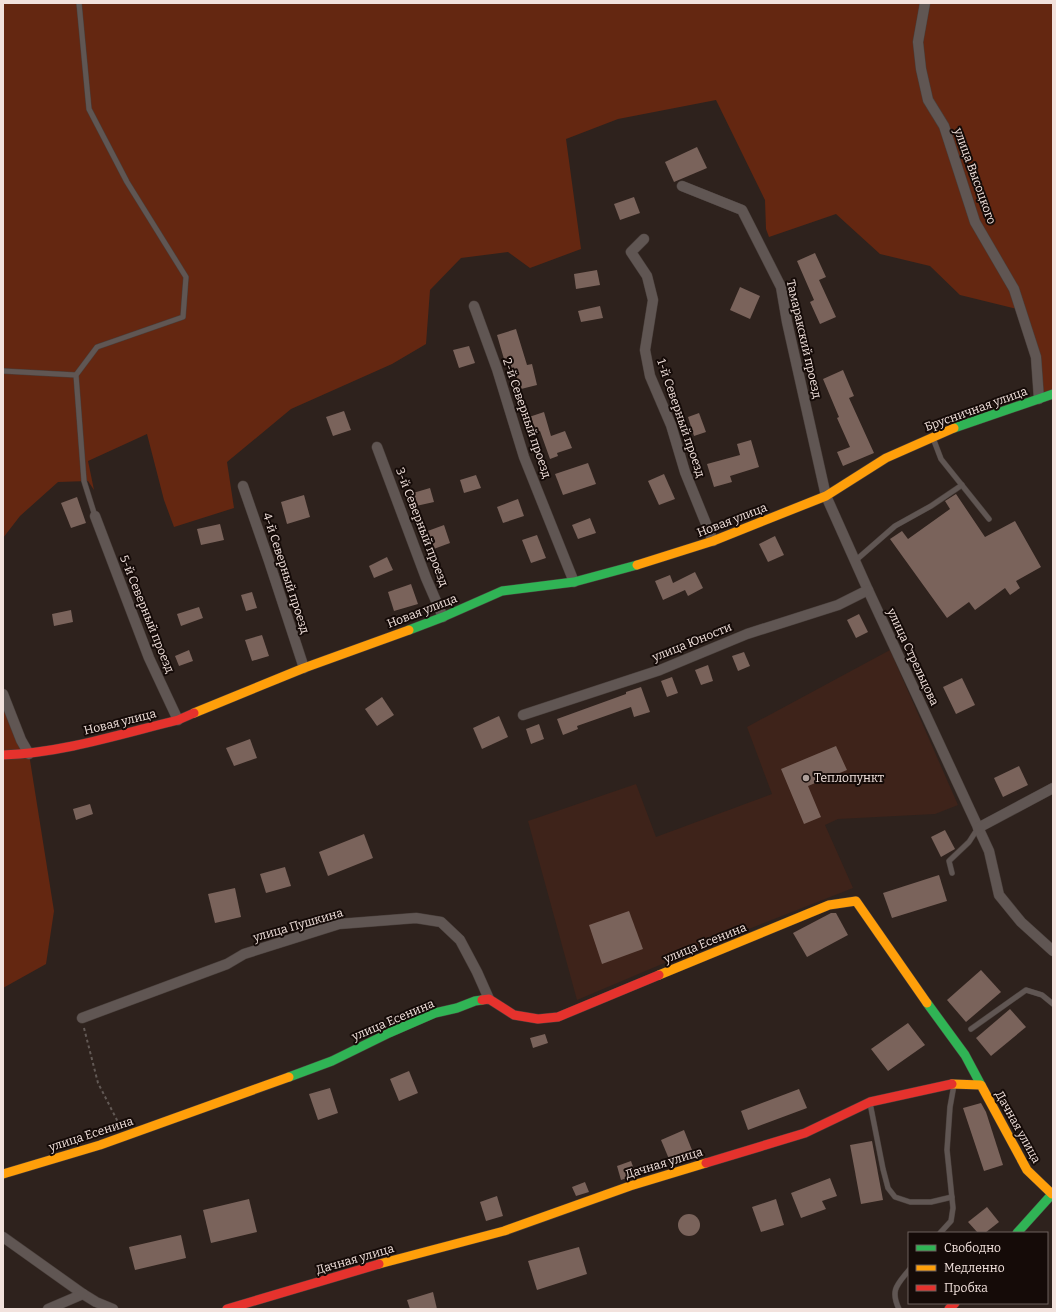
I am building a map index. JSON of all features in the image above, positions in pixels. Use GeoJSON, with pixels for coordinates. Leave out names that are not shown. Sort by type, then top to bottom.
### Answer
{"type":"FeatureCollection","features":[{"type":"Feature","properties":{"kind":"street","name":"улица Высоцкого"},"geometry":{"type":"LineString","coordinates":[[925,3],[918,42],[921,69],[928,100],[944,126],[975,222],[1014,289],[1036,357],[1039,399]]}},
{"type":"Feature","properties":{"kind":"street","name":"Тамаракский проезд"},"geometry":{"type":"LineString","coordinates":[[682,186],[742,210],[781,287],[787,322],[826,496]]}},
{"type":"Feature","properties":{"kind":"street","name":"1-й Северный проезд"},"geometry":{"type":"LineString","coordinates":[[644,239],[631,252],[648,276],[653,300],[645,350],[650,376],[672,425],[685,472],[713,541]]}},
{"type":"Feature","properties":{"kind":"street","name":"2-й Северный проезд"},"geometry":{"type":"LineString","coordinates":[[474,306],[497,369],[524,457],[574,582]]}},
{"type":"Feature","properties":{"kind":"street","name":"Брусничная улица"},"geometry":{"type":"LineString","coordinates":[[826,496],[886,458],[932,437],[956,427],[1053,394]]}},
{"type":"Feature","properties":{"kind":"street","name":"3-й Северный проезд"},"geometry":{"type":"LineString","coordinates":[[377,447],[426,578],[443,617]]}},
{"type":"Feature","properties":{"kind":"street","name":"4-й Северный проезд"},"geometry":{"type":"LineString","coordinates":[[243,486],[304,668]]}},
{"type":"Feature","properties":{"kind":"street","name":"Новая улица"},"geometry":{"type":"LineString","coordinates":[[3,755],[29,754],[66,747],[178,720],[304,668],[443,617],[502,591],[574,582],[655,560],[713,541],[826,496]]}},
{"type":"Feature","properties":{"kind":"street","name":"улица Стрельцова"},"geometry":{"type":"LineString","coordinates":[[826,496],[989,851],[1000,895],[1021,922],[1053,951]]}},
{"type":"Feature","properties":{"kind":"street","name":"5-й Северный проезд"},"geometry":{"type":"LineString","coordinates":[[95,516],[149,658],[178,720]]}},
{"type":"Feature","properties":{"kind":"street","name":"улица Юности"},"geometry":{"type":"LineString","coordinates":[[523,715],[660,670],[747,634],[838,606],[868,590]]}},
{"type":"Feature","properties":{"kind":"street"},"geometry":{"type":"LineString","coordinates":[[3,694],[21,740],[29,754]]}},
{"type":"Feature","properties":{"kind":"street"},"geometry":{"type":"LineString","coordinates":[[978,828],[1053,788]]}},
{"type":"Feature","properties":{"kind":"street","name":"улица Есенина"},"geometry":{"type":"LineString","coordinates":[[3,1174],[100,1145],[237,1097],[332,1061],[389,1032],[435,1013],[457,1008],[475,1001],[488,999],[514,1015],[538,1019],[558,1017],[829,905],[856,901],[965,1055],[981,1085]]}},
{"type":"Feature","properties":{"kind":"street","name":"улица Пушкина"},"geometry":{"type":"LineString","coordinates":[[82,1018],[227,964],[244,954],[339,924],[416,918],[441,922],[460,940],[478,972],[488,999]]}},
{"type":"Feature","properties":{"kind":"street","name":"Дачная улица"},"geometry":{"type":"LineString","coordinates":[[227,1309],[358,1270],[504,1231],[630,1186],[805,1133],[870,1102],[954,1084],[981,1085],[1027,1170],[1052,1194]]}},
{"type":"Feature","properties":{"kind":"street"},"geometry":{"type":"LineString","coordinates":[[1018,1232],[1052,1194]]}},
{"type":"Feature","properties":{"kind":"street"},"geometry":{"type":"LineString","coordinates":[[3,1237],[83,1294],[96,1302],[113,1309]]}},
{"type":"Feature","properties":{"kind":"street"},"geometry":{"type":"LineString","coordinates":[[48,1309],[83,1294]]}},
{"type":"Feature","properties":{"kind":"lane"},"geometry":{"type":"LineString","coordinates":[[80,3],[89,109],[127,182],[186,277],[183,317],[97,347],[76,375],[84,481],[95,516]]}},
{"type":"Feature","properties":{"kind":"lane"},"geometry":{"type":"LineString","coordinates":[[3,371],[76,375]]}},
{"type":"Feature","properties":{"kind":"lane"},"geometry":{"type":"LineString","coordinates":[[932,437],[941,459],[989,519]]}},
{"type":"Feature","properties":{"kind":"lane"},"geometry":{"type":"LineString","coordinates":[[855,561],[895,526],[931,506],[962,485]]}},
{"type":"Feature","properties":{"kind":"lane"},"geometry":{"type":"LineString","coordinates":[[952,873],[949,861],[969,842],[978,828]]}},
{"type":"Feature","properties":{"kind":"lane"},"geometry":{"type":"LineString","coordinates":[[971,1029],[1026,990],[1042,995],[1053,1004]]}},
{"type":"Feature","properties":{"kind":"lane"},"geometry":{"type":"LineString","coordinates":[[941,1232],[951,1221],[953,1208],[947,1150],[950,1107],[954,1084]]}},
{"type":"Feature","properties":{"kind":"lane"},"geometry":{"type":"LineString","coordinates":[[870,1102],[886,1181],[888,1188],[895,1197],[910,1202],[931,1202],[952,1197]]}},
{"type":"Feature","properties":{"kind":"lane"},"geometry":{"type":"LineString","coordinates":[[898,1309],[894,1298],[897,1285],[908,1271]]}},
{"type":"Feature","properties":{"kind":"path"},"geometry":{"type":"LineString","coordinates":[[82,1018],[98,1083],[125,1136]]}},
{"type":"Feature","properties":{"kind":"shaded area"},"geometry":{"type":"Polygon","coordinates":[[[3,3],[1053,3],[1053,394],[1039,399],[1036,357],[1021,310],[960,295],[930,266],[880,254],[836,214],[769,237],[766,229],[765,200],[716,100],[618,119],[566,139],[581,249],[530,268],[508,252],[461,258],[430,290],[426,344],[392,364],[291,409],[227,462],[234,508],[174,527],[164,500],[147,434],[88,461],[94,490],[88,481],[58,482],[20,516],[3,538],[3,3]]]}},
{"type":"Feature","properties":{"kind":"shaded area"},"geometry":{"type":"Polygon","coordinates":[[[890,650],[958,805],[935,814],[838,819],[825,825],[853,888],[688,953],[577,1000],[528,821],[636,784],[656,837],[772,794],[747,727],[890,650]]]}},
{"type":"Feature","properties":{"kind":"shaded area"},"geometry":{"type":"Polygon","coordinates":[[[3,694],[29,754],[54,911],[46,964],[3,988],[3,694]]]}},
{"type":"Feature","properties":{"kind":"building"},"geometry":{"type":"Polygon","coordinates":[[[697,147],[707,168],[674,182],[665,162],[697,147]]]}},
{"type":"Feature","properties":{"kind":"building"},"geometry":{"type":"Polygon","coordinates":[[[634,197],[640,213],[620,220],[614,204],[634,197]]]}},
{"type":"Feature","properties":{"kind":"building"},"geometry":{"type":"Polygon","coordinates":[[[815,253],[826,277],[819,280],[836,317],[820,324],[810,302],[814,300],[797,261],[815,253]]]}},
{"type":"Feature","properties":{"kind":"building"},"geometry":{"type":"Polygon","coordinates":[[[597,270],[600,285],[576,289],[574,274],[597,270]]]}},
{"type":"Feature","properties":{"kind":"building"},"geometry":{"type":"Polygon","coordinates":[[[740,287],[760,296],[750,319],[730,310],[740,287]]]}},
{"type":"Feature","properties":{"kind":"building"},"geometry":{"type":"Polygon","coordinates":[[[600,306],[603,318],[581,322],[578,311],[600,306]]]}},
{"type":"Feature","properties":{"kind":"building"},"geometry":{"type":"Polygon","coordinates":[[[516,329],[527,365],[532,364],[537,385],[517,390],[509,358],[504,359],[497,335],[516,329]]]}},
{"type":"Feature","properties":{"kind":"building"},"geometry":{"type":"Polygon","coordinates":[[[469,346],[475,363],[459,368],[453,350],[469,346]]]}},
{"type":"Feature","properties":{"kind":"building"},"geometry":{"type":"Polygon","coordinates":[[[843,370],[854,396],[849,398],[874,453],[843,466],[837,452],[850,447],[837,418],[839,417],[823,379],[843,370]]]}},
{"type":"Feature","properties":{"kind":"building"},"geometry":{"type":"Polygon","coordinates":[[[344,411],[351,430],[333,436],[326,417],[344,411]]]}},
{"type":"Feature","properties":{"kind":"building"},"geometry":{"type":"Polygon","coordinates":[[[544,412],[551,436],[565,431],[572,448],[557,453],[558,456],[550,459],[540,431],[535,432],[529,417],[544,412]]]}},
{"type":"Feature","properties":{"kind":"building"},"geometry":{"type":"Polygon","coordinates":[[[699,413],[706,432],[694,436],[688,417],[699,413]]]}},
{"type":"Feature","properties":{"kind":"building"},"geometry":{"type":"Polygon","coordinates":[[[751,440],[759,467],[730,476],[732,482],[714,487],[707,464],[740,455],[737,444],[751,440]]]}},
{"type":"Feature","properties":{"kind":"building"},"geometry":{"type":"Polygon","coordinates":[[[588,463],[596,484],[563,495],[555,474],[588,463]]]}},
{"type":"Feature","properties":{"kind":"building"},"geometry":{"type":"Polygon","coordinates":[[[664,474],[675,499],[659,505],[648,481],[664,474]]]}},
{"type":"Feature","properties":{"kind":"building"},"geometry":{"type":"Polygon","coordinates":[[[476,475],[481,488],[464,493],[460,480],[476,475]]]}},
{"type":"Feature","properties":{"kind":"building"},"geometry":{"type":"Polygon","coordinates":[[[430,488],[434,502],[416,506],[413,493],[430,488]]]}},
{"type":"Feature","properties":{"kind":"building"},"geometry":{"type":"Polygon","coordinates":[[[956,494],[985,537],[1015,521],[1041,567],[1016,581],[1020,588],[1010,595],[1005,588],[975,610],[969,602],[947,618],[890,539],[902,531],[908,539],[950,509],[945,501],[956,494]]]}},
{"type":"Feature","properties":{"kind":"building"},"geometry":{"type":"Polygon","coordinates":[[[304,495],[310,517],[287,524],[281,502],[304,495]]]}},
{"type":"Feature","properties":{"kind":"building"},"geometry":{"type":"Polygon","coordinates":[[[77,497],[86,523],[71,528],[61,503],[77,497]]]}},
{"type":"Feature","properties":{"kind":"building"},"geometry":{"type":"Polygon","coordinates":[[[518,499],[524,516],[503,523],[497,507],[518,499]]]}},
{"type":"Feature","properties":{"kind":"building"},"geometry":{"type":"Polygon","coordinates":[[[590,518],[596,533],[578,539],[572,525],[590,518]]]}},
{"type":"Feature","properties":{"kind":"building"},"geometry":{"type":"Polygon","coordinates":[[[220,524],[224,540],[201,545],[197,529],[220,524]]]}},
{"type":"Feature","properties":{"kind":"building"},"geometry":{"type":"Polygon","coordinates":[[[444,525],[450,543],[431,550],[425,532],[444,525]]]}},
{"type":"Feature","properties":{"kind":"building"},"geometry":{"type":"Polygon","coordinates":[[[537,535],[546,558],[531,563],[522,540],[537,535]]]}},
{"type":"Feature","properties":{"kind":"building"},"geometry":{"type":"Polygon","coordinates":[[[775,536],[784,555],[768,562],[759,544],[775,536]]]}},
{"type":"Feature","properties":{"kind":"building"},"geometry":{"type":"Polygon","coordinates":[[[387,557],[393,570],[374,578],[369,566],[387,557]]]}},
{"type":"Feature","properties":{"kind":"building"},"geometry":{"type":"Polygon","coordinates":[[[695,572],[703,588],[688,596],[685,590],[663,600],[655,581],[670,575],[673,583],[695,572]]]}},
{"type":"Feature","properties":{"kind":"building"},"geometry":{"type":"Polygon","coordinates":[[[411,584],[418,604],[394,611],[388,592],[411,584]]]}},
{"type":"Feature","properties":{"kind":"building"},"geometry":{"type":"Polygon","coordinates":[[[252,592],[257,608],[246,611],[241,595],[252,592]]]}},
{"type":"Feature","properties":{"kind":"building"},"geometry":{"type":"Polygon","coordinates":[[[199,607],[203,618],[181,626],[177,614],[199,607]]]}},
{"type":"Feature","properties":{"kind":"building"},"geometry":{"type":"Polygon","coordinates":[[[71,610],[73,622],[54,626],[52,614],[71,610]]]}},
{"type":"Feature","properties":{"kind":"building"},"geometry":{"type":"Polygon","coordinates":[[[859,614],[868,632],[856,638],[847,620],[859,614]]]}},
{"type":"Feature","properties":{"kind":"building"},"geometry":{"type":"Polygon","coordinates":[[[262,635],[269,656],[252,661],[245,640],[262,635]]]}},
{"type":"Feature","properties":{"kind":"building"},"geometry":{"type":"Polygon","coordinates":[[[189,650],[193,661],[179,666],[175,656],[189,650]]]}},
{"type":"Feature","properties":{"kind":"building"},"geometry":{"type":"Polygon","coordinates":[[[744,652],[750,666],[738,671],[732,656],[744,652]]]}},
{"type":"Feature","properties":{"kind":"building"},"geometry":{"type":"Polygon","coordinates":[[[708,665],[713,681],[701,685],[695,670],[708,665]]]}},
{"type":"Feature","properties":{"kind":"building"},"geometry":{"type":"Polygon","coordinates":[[[672,677],[678,693],[667,697],[661,681],[672,677]]]}},
{"type":"Feature","properties":{"kind":"building"},"geometry":{"type":"Polygon","coordinates":[[[962,678],[975,705],[956,714],[943,687],[962,678]]]}},
{"type":"Feature","properties":{"kind":"building"},"geometry":{"type":"Polygon","coordinates":[[[641,687],[650,712],[634,717],[631,707],[577,726],[578,729],[563,735],[557,719],[626,694],[626,692],[641,687]]]}},
{"type":"Feature","properties":{"kind":"building"},"geometry":{"type":"Polygon","coordinates":[[[382,697],[394,715],[377,726],[365,709],[382,697]]]}},
{"type":"Feature","properties":{"kind":"building"},"geometry":{"type":"Polygon","coordinates":[[[499,716],[508,737],[482,749],[473,728],[499,716]]]}},
{"type":"Feature","properties":{"kind":"building"},"geometry":{"type":"Polygon","coordinates":[[[539,724],[544,739],[531,744],[526,729],[539,724]]]}},
{"type":"Feature","properties":{"kind":"building"},"geometry":{"type":"Polygon","coordinates":[[[250,739],[257,758],[234,766],[226,748],[250,739]]]}},
{"type":"Feature","properties":{"kind":"building","name":"Теплопункт"},"geometry":{"type":"Polygon","coordinates":[[[836,746],[847,770],[808,786],[821,817],[804,824],[781,769],[836,746]]]}},
{"type":"Feature","properties":{"kind":"building"},"geometry":{"type":"Polygon","coordinates":[[[1019,766],[1028,785],[1003,797],[994,778],[1019,766]]]}},
{"type":"Feature","properties":{"kind":"building"},"geometry":{"type":"Polygon","coordinates":[[[90,804],[93,814],[76,820],[73,809],[90,804]]]}},
{"type":"Feature","properties":{"kind":"building"},"geometry":{"type":"Polygon","coordinates":[[[945,830],[955,849],[941,857],[931,837],[945,830]]]}},
{"type":"Feature","properties":{"kind":"building"},"geometry":{"type":"Polygon","coordinates":[[[364,834],[373,858],[328,876],[319,852],[364,834]]]}},
{"type":"Feature","properties":{"kind":"building"},"geometry":{"type":"Polygon","coordinates":[[[285,867],[291,886],[266,893],[260,874],[285,867]]]}},
{"type":"Feature","properties":{"kind":"building"},"geometry":{"type":"Polygon","coordinates":[[[939,875],[947,901],[892,918],[883,893],[939,875]]]}},
{"type":"Feature","properties":{"kind":"building"},"geometry":{"type":"Polygon","coordinates":[[[235,888],[241,917],[215,923],[208,894],[235,888]]]}},
{"type":"Feature","properties":{"kind":"building"},"geometry":{"type":"Polygon","coordinates":[[[629,911],[643,949],[602,964],[589,925],[629,911]]]}},
{"type":"Feature","properties":{"kind":"building"},"geometry":{"type":"Polygon","coordinates":[[[831,913],[836,913],[848,935],[807,957],[793,933],[831,913]]]}},
{"type":"Feature","properties":{"kind":"building"},"geometry":{"type":"Polygon","coordinates":[[[981,970],[1001,992],[966,1022],[947,1000],[981,970]]]}},
{"type":"Feature","properties":{"kind":"building"},"geometry":{"type":"Polygon","coordinates":[[[1010,1009],[1026,1027],[991,1056],[976,1038],[1010,1009]]]}},
{"type":"Feature","properties":{"kind":"building"},"geometry":{"type":"Polygon","coordinates":[[[908,1023],[925,1045],[888,1071],[871,1049],[908,1023]]]}},
{"type":"Feature","properties":{"kind":"building"},"geometry":{"type":"Polygon","coordinates":[[[545,1034],[548,1043],[533,1048],[530,1038],[545,1034]]]}},
{"type":"Feature","properties":{"kind":"building"},"geometry":{"type":"Polygon","coordinates":[[[409,1071],[418,1093],[399,1101],[390,1079],[409,1071]]]}},
{"type":"Feature","properties":{"kind":"building"},"geometry":{"type":"Polygon","coordinates":[[[330,1088],[338,1113],[318,1120],[309,1094],[330,1088]]]}},
{"type":"Feature","properties":{"kind":"building"},"geometry":{"type":"Polygon","coordinates":[[[799,1089],[807,1108],[748,1130],[741,1111],[799,1089]]]}},
{"type":"Feature","properties":{"kind":"building"},"geometry":{"type":"Polygon","coordinates":[[[981,1103],[986,1112],[1003,1165],[984,1171],[963,1108],[981,1103]]]}},
{"type":"Feature","properties":{"kind":"building"},"geometry":{"type":"Polygon","coordinates":[[[684,1130],[692,1150],[669,1159],[661,1140],[684,1130]]]}},
{"type":"Feature","properties":{"kind":"building"},"geometry":{"type":"Polygon","coordinates":[[[872,1141],[883,1200],[861,1204],[850,1145],[872,1141]]]}},
{"type":"Feature","properties":{"kind":"building"},"geometry":{"type":"Polygon","coordinates":[[[631,1161],[636,1175],[621,1180],[617,1166],[631,1161]]]}},
{"type":"Feature","properties":{"kind":"building"},"geometry":{"type":"Polygon","coordinates":[[[830,1178],[837,1196],[822,1201],[826,1209],[801,1218],[791,1193],[830,1178]]]}},
{"type":"Feature","properties":{"kind":"building"},"geometry":{"type":"Polygon","coordinates":[[[585,1182],[589,1192],[576,1196],[572,1187],[585,1182]]]}},
{"type":"Feature","properties":{"kind":"building"},"geometry":{"type":"Polygon","coordinates":[[[497,1196],[503,1216],[486,1221],[480,1202],[497,1196]]]}},
{"type":"Feature","properties":{"kind":"building"},"geometry":{"type":"Polygon","coordinates":[[[249,1199],[257,1232],[211,1243],[203,1210],[249,1199]]]}},
{"type":"Feature","properties":{"kind":"building"},"geometry":{"type":"Polygon","coordinates":[[[776,1199],[784,1225],[761,1232],[752,1207],[776,1199]]]}},
{"type":"Feature","properties":{"kind":"building"},"geometry":{"type":"Polygon","coordinates":[[[987,1207],[999,1222],[986,1232],[977,1232],[968,1222],[987,1207]]]}},
{"type":"Feature","properties":{"kind":"building"},"geometry":{"type":"Polygon","coordinates":[[[689,1214],[697,1217],[700,1225],[697,1233],[689,1236],[681,1233],[678,1225],[681,1217],[689,1214]]]}},
{"type":"Feature","properties":{"kind":"building"},"geometry":{"type":"Polygon","coordinates":[[[181,1235],[186,1258],[135,1270],[129,1247],[181,1235]]]}},
{"type":"Feature","properties":{"kind":"building"},"geometry":{"type":"Polygon","coordinates":[[[579,1247],[587,1274],[537,1290],[528,1261],[579,1247]]]}},
{"type":"Feature","properties":{"kind":"building"},"geometry":{"type":"Polygon","coordinates":[[[433,1292],[437,1309],[410,1309],[407,1300],[433,1292]]]}},
{"type":"Feature","properties":{"kind":"traffic: fast"},"geometry":{"type":"LineString","coordinates":[[954,428],[1053,394]]}},
{"type":"Feature","properties":{"kind":"traffic: fast"},"geometry":{"type":"LineString","coordinates":[[409,630],[502,591],[574,582],[637,565]]}},
{"type":"Feature","properties":{"kind":"traffic: fast"},"geometry":{"type":"LineString","coordinates":[[289,1077],[332,1061],[389,1033],[435,1013],[482,1000]]}},
{"type":"Feature","properties":{"kind":"traffic: fast"},"geometry":{"type":"LineString","coordinates":[[927,1003],[965,1055],[981,1085]]}},
{"type":"Feature","properties":{"kind":"traffic: fast"},"geometry":{"type":"LineString","coordinates":[[1018,1232],[1053,1193]]}},
{"type":"Feature","properties":{"kind":"traffic: slow"},"geometry":{"type":"LineString","coordinates":[[637,565],[713,541],[826,496],[886,458],[954,428]]}},
{"type":"Feature","properties":{"kind":"traffic: slow"},"geometry":{"type":"LineString","coordinates":[[194,713],[304,668],[409,630]]}},
{"type":"Feature","properties":{"kind":"traffic: slow"},"geometry":{"type":"LineString","coordinates":[[659,975],[829,905],[856,901],[927,1003]]}},
{"type":"Feature","properties":{"kind":"traffic: slow"},"geometry":{"type":"LineString","coordinates":[[3,1174],[100,1145],[289,1077]]}},
{"type":"Feature","properties":{"kind":"traffic: slow"},"geometry":{"type":"LineString","coordinates":[[952,1084],[981,1085],[1027,1170],[1052,1194]]}},
{"type":"Feature","properties":{"kind":"traffic: slow"},"geometry":{"type":"LineString","coordinates":[[379,1264],[504,1231],[630,1186],[706,1163]]}},
{"type":"Feature","properties":{"kind":"traffic: jam"},"geometry":{"type":"LineString","coordinates":[[3,755],[47,751],[69,747],[178,720],[194,713]]}},
{"type":"Feature","properties":{"kind":"traffic: jam"},"geometry":{"type":"LineString","coordinates":[[482,1000],[489,999],[514,1015],[538,1019],[558,1017],[659,975]]}},
{"type":"Feature","properties":{"kind":"traffic: jam"},"geometry":{"type":"LineString","coordinates":[[706,1163],[805,1133],[870,1102],[952,1084]]}},
{"type":"Feature","properties":{"kind":"traffic: jam"},"geometry":{"type":"LineString","coordinates":[[227,1309],[379,1264]]}},
{"type":"Feature","properties":{"kind":"traffic: jam"},"geometry":{"type":"LineString","coordinates":[[949,1309],[954,1304]]}},
{"type":"Feature","properties":{"kind":"place","name":"Теплопункт"},"geometry":{"type":"Point","coordinates":[806,778]}}]}
